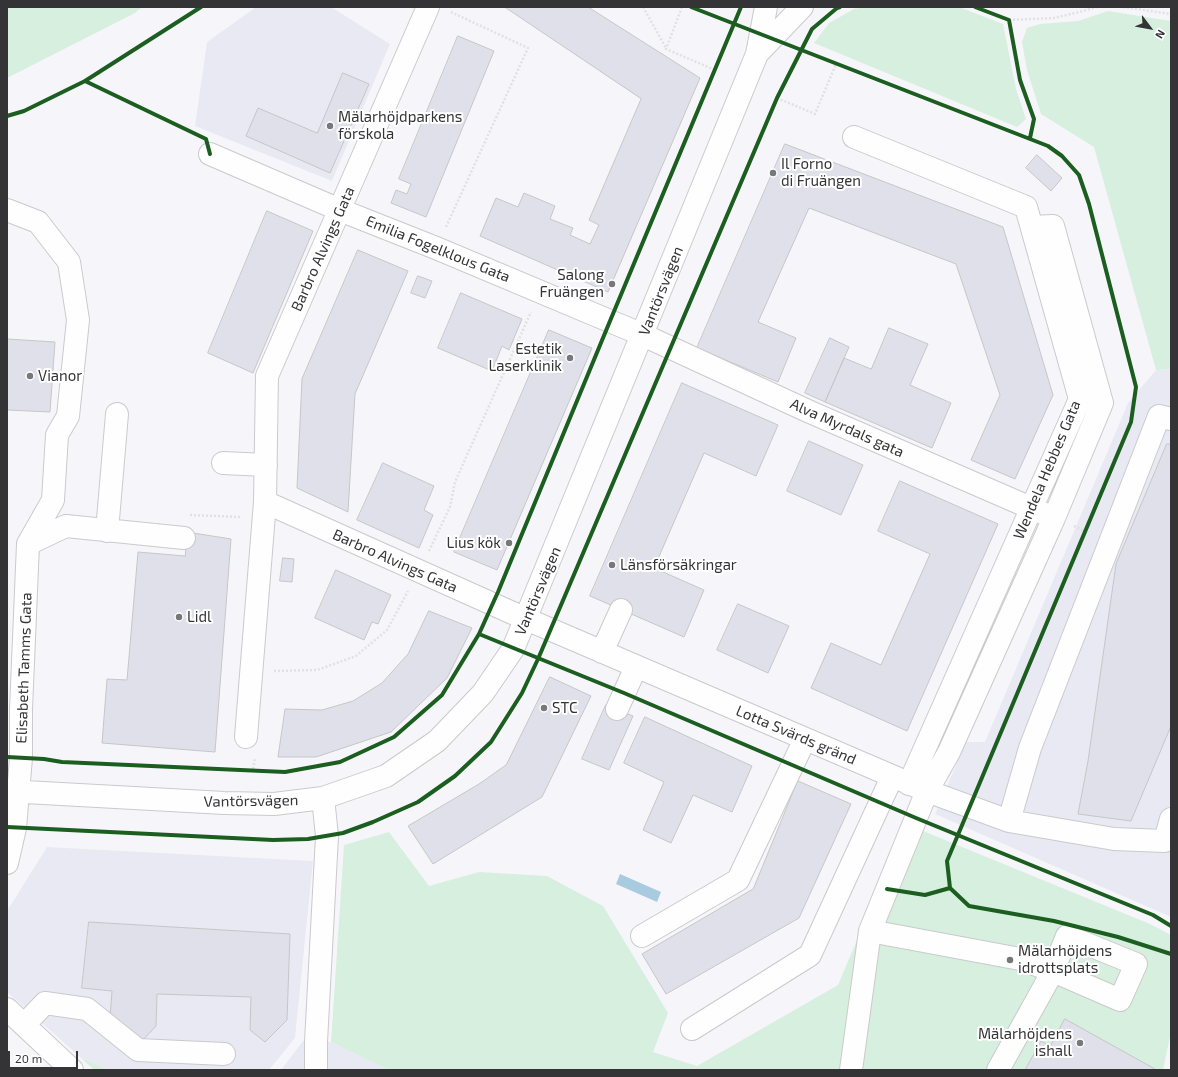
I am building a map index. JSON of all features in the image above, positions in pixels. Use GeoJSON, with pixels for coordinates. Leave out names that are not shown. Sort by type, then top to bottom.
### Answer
{"type":"FeatureCollection","features":[{"type":"Feature","properties":{"kind":"street","name":"Vantörsvägen"},"geometry":{"type":"LineString","coordinates":[[12,792],[224,803],[274,804],[323,798],[386,776],[437,741],[483,693],[513,649],[757,54],[766,7]]}},
{"type":"Feature","properties":{"kind":"street","name":"Vantörsvägen"},"geometry":{"type":"LineString","coordinates":[[757,54],[802,7]]}},
{"type":"Feature","properties":{"kind":"street","name":"Barbro Alvings Gata"},"geometry":{"type":"LineString","coordinates":[[246,737],[265,502],[267,376],[340,210],[437,8]]}},
{"type":"Feature","properties":{"kind":"street","name":"Wendela Hebbes Gata"},"geometry":{"type":"LineString","coordinates":[[854,137],[1026,208],[1080,399],[910,784]]}},
{"type":"Feature","properties":{"kind":"street","name":"Emilia Fogelklous Gata"},"geometry":{"type":"LineString","coordinates":[[210,154],[340,210],[436,248],[643,335]]}},
{"type":"Feature","properties":{"kind":"street"},"geometry":{"type":"LineString","coordinates":[[7,210],[38,222],[69,262],[78,320],[68,416],[57,435],[54,500],[28,544]]}},
{"type":"Feature","properties":{"kind":"street","name":"Wendela Hebbes Gata"},"geometry":{"type":"LineString","coordinates":[[910,784],[949,752],[1054,518],[1102,403],[1053,226],[1032,227]]}},
{"type":"Feature","properties":{"kind":"street","name":"Alva Myrdals gata"},"geometry":{"type":"LineString","coordinates":[[643,335],[813,405],[1054,518]]}},
{"type":"Feature","properties":{"kind":"street"},"geometry":{"type":"LineString","coordinates":[[108,531],[117,414]]}},
{"type":"Feature","properties":{"kind":"street"},"geometry":{"type":"LineString","coordinates":[[1009,821],[1030,748],[1159,416],[1171,419]]}},
{"type":"Feature","properties":{"kind":"street"},"geometry":{"type":"LineString","coordinates":[[223,463],[266,465]]}},
{"type":"Feature","properties":{"kind":"street","name":"Barbro Alvings Gata"},"geometry":{"type":"LineString","coordinates":[[265,502],[526,619]]}},
{"type":"Feature","properties":{"kind":"street"},"geometry":{"type":"LineString","coordinates":[[28,544],[66,526],[184,538]]}},
{"type":"Feature","properties":{"kind":"street","name":"Elisabeth Tamms Gata"},"geometry":{"type":"LineString","coordinates":[[7,863],[15,828],[12,792],[21,758],[14,708],[28,544]]}},
{"type":"Feature","properties":{"kind":"street"},"geometry":{"type":"LineString","coordinates":[[602,652],[621,610]]}},
{"type":"Feature","properties":{"kind":"street","name":"Lotta Svärds gränd"},"geometry":{"type":"LineString","coordinates":[[526,619],[910,784],[1009,821],[1114,839],[1165,841],[1171,819]]}},
{"type":"Feature","properties":{"kind":"street"},"geometry":{"type":"LineString","coordinates":[[617,709],[636,667]]}},
{"type":"Feature","properties":{"kind":"street"},"geometry":{"type":"LineString","coordinates":[[642,936],[738,880],[805,739]]}},
{"type":"Feature","properties":{"kind":"street"},"geometry":{"type":"LineString","coordinates":[[851,1070],[870,931],[910,784]]}},
{"type":"Feature","properties":{"kind":"street"},"geometry":{"type":"LineString","coordinates":[[692,1029],[810,955],[910,784]]}},
{"type":"Feature","properties":{"kind":"street"},"geometry":{"type":"LineString","coordinates":[[316,1070],[316,1042],[327,836],[323,798]]}},
{"type":"Feature","properties":{"kind":"street"},"geometry":{"type":"LineString","coordinates":[[870,931],[1020,959],[1053,971],[998,1070]]}},
{"type":"Feature","properties":{"kind":"street"},"geometry":{"type":"LineString","coordinates":[[24,1025],[45,1004],[87,1009],[138,1050],[224,1054]]}},
{"type":"Feature","properties":{"kind":"street"},"geometry":{"type":"LineString","coordinates":[[7,1009],[72,1070]]}},
{"type":"Feature","properties":{"kind":"path"},"geometry":{"type":"LineString","coordinates":[[643,7],[666,49],[716,70]]}},
{"type":"Feature","properties":{"kind":"path"},"geometry":{"type":"LineString","coordinates":[[666,49],[682,7]]}},
{"type":"Feature","properties":{"kind":"path"},"geometry":{"type":"LineString","coordinates":[[1002,17],[1009,20],[1054,18],[1097,7]]}},
{"type":"Feature","properties":{"kind":"path"},"geometry":{"type":"LineString","coordinates":[[1123,7],[1171,14]]}},
{"type":"Feature","properties":{"kind":"path"},"geometry":{"type":"LineString","coordinates":[[436,248],[528,48],[437,8]]}},
{"type":"Feature","properties":{"kind":"path"},"geometry":{"type":"LineString","coordinates":[[1009,20],[1010,27]]}},
{"type":"Feature","properties":{"kind":"path"},"geometry":{"type":"LineString","coordinates":[[829,61],[843,67]]}},
{"type":"Feature","properties":{"kind":"path"},"geometry":{"type":"LineString","coordinates":[[712,77],[718,63]]}},
{"type":"Feature","properties":{"kind":"path"},"geometry":{"type":"LineString","coordinates":[[777,98],[815,114],[836,64]]}},
{"type":"Feature","properties":{"kind":"path"},"geometry":{"type":"LineString","coordinates":[[774,105],[780,91]]}},
{"type":"Feature","properties":{"kind":"path"},"geometry":{"type":"LineString","coordinates":[[251,672],[317,670],[356,656],[387,630],[419,572],[450,507],[455,482],[540,291]]}},
{"type":"Feature","properties":{"kind":"path"},"geometry":{"type":"LineString","coordinates":[[187,515],[250,517],[265,502]]}},
{"type":"Feature","properties":{"kind":"path"},"geometry":{"type":"LineString","coordinates":[[1082,538],[1088,524]]}},
{"type":"Feature","properties":{"kind":"path"},"geometry":{"type":"LineString","coordinates":[[246,769],[261,770]]}},
{"type":"Feature","properties":{"kind":"shaded area"},"geometry":{"type":"Polygon","coordinates":[[[256,7],[331,7],[390,44],[332,181],[195,126],[207,42],[256,7]]]}},
{"type":"Feature","properties":{"kind":"shaded area"},"geometry":{"type":"Polygon","coordinates":[[[1171,369],[1171,917],[935,814],[966,742],[985,742],[1128,403],[1156,370],[1171,369]]]}},
{"type":"Feature","properties":{"kind":"shaded area"},"geometry":{"type":"Polygon","coordinates":[[[47,847],[313,861],[295,1038],[269,1070],[109,1070],[80,1057],[7,992],[7,911],[47,847]]]}},
{"type":"Feature","properties":{"kind":"shaded area"},"geometry":{"type":"Polygon","coordinates":[[[303,1041],[331,1042],[388,1070],[281,1070],[303,1041]]]}},
{"type":"Feature","properties":{"kind":"green space"},"geometry":{"type":"Polygon","coordinates":[[[7,7],[142,7],[135,13],[7,78],[7,7]]]}},
{"type":"Feature","properties":{"kind":"green space"},"geometry":{"type":"Polygon","coordinates":[[[864,7],[959,7],[1003,24],[1016,89],[1026,119],[1017,127],[814,43],[829,23],[854,9],[864,7]]]}},
{"type":"Feature","properties":{"kind":"green space"},"geometry":{"type":"Polygon","coordinates":[[[1108,11],[1171,21],[1171,369],[1156,370],[1094,147],[1041,114],[1027,70],[1022,42],[1027,28],[1040,24],[1078,21],[1108,11]]]}},
{"type":"Feature","properties":{"kind":"green space"},"geometry":{"type":"Polygon","coordinates":[[[906,824],[1150,924],[1171,935],[1171,1032],[1163,1070],[388,1070],[331,1042],[344,845],[389,832],[429,886],[479,872],[547,876],[603,906],[668,1013],[653,1052],[697,1066],[838,985],[906,824]]]}},
{"type":"Feature","properties":{"kind":"green space"},"geometry":{"type":"Polygon","coordinates":[[[80,1057],[109,1070],[94,1070],[80,1057]]]}},
{"type":"Feature","properties":{"kind":"water"},"geometry":{"type":"Polygon","coordinates":[[[620,874],[661,892],[657,902],[616,884],[620,874]]]}},
{"type":"Feature","properties":{"kind":"building"},"geometry":{"type":"Polygon","coordinates":[[[505,7],[588,7],[700,78],[608,292],[480,236],[496,198],[518,207],[524,193],[555,206],[550,219],[573,228],[570,235],[590,244],[599,225],[589,220],[641,99],[505,7]]]}},
{"type":"Feature","properties":{"kind":"building"},"geometry":{"type":"Polygon","coordinates":[[[458,36],[494,51],[426,217],[391,203],[396,190],[407,194],[411,184],[399,179],[458,36]]]}},
{"type":"Feature","properties":{"kind":"building"},"geometry":{"type":"Polygon","coordinates":[[[343,73],[369,84],[330,173],[246,136],[258,108],[317,133],[343,73]]]}},
{"type":"Feature","properties":{"kind":"building"},"geometry":{"type":"Polygon","coordinates":[[[785,144],[1003,227],[1053,395],[1015,479],[971,460],[1000,395],[956,264],[809,208],[758,322],[796,338],[778,382],[697,348],[785,144]]]}},
{"type":"Feature","properties":{"kind":"building"},"geometry":{"type":"Polygon","coordinates":[[[1037,155],[1062,178],[1051,191],[1026,168],[1037,155]]]}},
{"type":"Feature","properties":{"kind":"building"},"geometry":{"type":"Polygon","coordinates":[[[267,211],[313,231],[253,373],[208,353],[267,211]]]}},
{"type":"Feature","properties":{"kind":"building"},"geometry":{"type":"Polygon","coordinates":[[[358,250],[408,271],[355,394],[348,512],[297,488],[302,379],[358,250]]]}},
{"type":"Feature","properties":{"kind":"building"},"geometry":{"type":"Polygon","coordinates":[[[418,276],[432,281],[425,298],[411,293],[418,276]]]}},
{"type":"Feature","properties":{"kind":"building"},"geometry":{"type":"Polygon","coordinates":[[[461,293],[522,319],[509,350],[502,346],[492,371],[438,348],[461,293]]]}},
{"type":"Feature","properties":{"kind":"building"},"geometry":{"type":"Polygon","coordinates":[[[889,328],[928,344],[910,385],[951,403],[932,448],[825,402],[844,358],[871,369],[889,328]]]}},
{"type":"Feature","properties":{"kind":"building"},"geometry":{"type":"Polygon","coordinates":[[[549,330],[592,348],[497,570],[454,552],[549,330]]]}},
{"type":"Feature","properties":{"kind":"building"},"geometry":{"type":"Polygon","coordinates":[[[830,338],[849,347],[825,402],[805,393],[830,338]]]}},
{"type":"Feature","properties":{"kind":"building","name":"Vianor"},"geometry":{"type":"Polygon","coordinates":[[[7,339],[55,342],[50,412],[7,410],[7,339]]]}},
{"type":"Feature","properties":{"kind":"building"},"geometry":{"type":"Polygon","coordinates":[[[682,383],[778,425],[756,476],[704,453],[654,568],[704,590],[684,637],[590,596],[682,383]]]}},
{"type":"Feature","properties":{"kind":"building"},"geometry":{"type":"Polygon","coordinates":[[[809,441],[863,465],[841,515],[787,491],[809,441]]]}},
{"type":"Feature","properties":{"kind":"building"},"geometry":{"type":"Polygon","coordinates":[[[1167,444],[1171,444],[1171,726],[1131,821],[1078,814],[1088,761],[1116,564],[1167,444]]]}},
{"type":"Feature","properties":{"kind":"building"},"geometry":{"type":"Polygon","coordinates":[[[383,463],[434,486],[424,510],[433,515],[419,548],[357,520],[383,463]]]}},
{"type":"Feature","properties":{"kind":"building"},"geometry":{"type":"Polygon","coordinates":[[[900,481],[998,524],[907,731],[811,688],[831,643],[881,665],[930,554],[878,531],[900,481]]]}},
{"type":"Feature","properties":{"kind":"building","name":"Lidl"},"geometry":{"type":"Polygon","coordinates":[[[187,532],[231,539],[215,752],[102,743],[107,679],[127,680],[138,552],[185,556],[187,532]]]}},
{"type":"Feature","properties":{"kind":"building"},"geometry":{"type":"Polygon","coordinates":[[[283,558],[294,559],[292,582],[280,581],[283,558]]]}},
{"type":"Feature","properties":{"kind":"building"},"geometry":{"type":"Polygon","coordinates":[[[336,570],[391,595],[378,624],[372,622],[364,640],[315,618],[336,570]]]}},
{"type":"Feature","properties":{"kind":"building"},"geometry":{"type":"Polygon","coordinates":[[[738,604],[789,626],[768,673],[717,650],[738,604]]]}},
{"type":"Feature","properties":{"kind":"building"},"geometry":{"type":"Polygon","coordinates":[[[429,611],[472,628],[447,678],[391,732],[316,757],[278,757],[285,709],[322,710],[353,701],[382,683],[408,654],[429,611]]]}},
{"type":"Feature","properties":{"kind":"building"},"geometry":{"type":"Polygon","coordinates":[[[550,677],[591,696],[542,797],[433,864],[408,826],[479,784],[506,765],[550,677]]]}},
{"type":"Feature","properties":{"kind":"building"},"geometry":{"type":"Polygon","coordinates":[[[606,705],[633,716],[609,770],[582,759],[606,705]]]}},
{"type":"Feature","properties":{"kind":"building"},"geometry":{"type":"Polygon","coordinates":[[[645,717],[752,766],[732,812],[693,795],[671,843],[643,830],[664,782],[624,763],[645,717]]]}},
{"type":"Feature","properties":{"kind":"building"},"geometry":{"type":"Polygon","coordinates":[[[798,781],[851,804],[799,918],[666,994],[642,954],[753,889],[798,781]]]}},
{"type":"Feature","properties":{"kind":"building"},"geometry":{"type":"Polygon","coordinates":[[[89,922],[290,934],[287,1020],[265,1042],[250,1030],[251,997],[157,994],[156,1026],[142,1041],[110,1018],[112,991],[82,988],[89,922]]]}},
{"type":"Feature","properties":{"kind":"building","name":"Mälarhöjdens ishall"},"geometry":{"type":"Polygon","coordinates":[[[1065,1019],[1155,1069],[1025,1070],[1041,1041],[1050,1046],[1065,1019]]]}},
{"type":"Feature","properties":{"kind":"cycle path"},"geometry":{"type":"LineString","coordinates":[[7,116],[24,111],[85,81],[201,7]]}},
{"type":"Feature","properties":{"kind":"cycle path"},"geometry":{"type":"LineString","coordinates":[[691,7],[1048,146],[1062,156],[1079,175],[1089,204],[1136,387],[1131,422],[947,861],[950,888],[969,906],[1054,921],[1118,937],[1171,954]]}},
{"type":"Feature","properties":{"kind":"cycle path"},"geometry":{"type":"LineString","coordinates":[[7,757],[44,759],[62,762],[285,772],[340,762],[394,737],[442,695],[479,634],[498,592],[741,7]]}},
{"type":"Feature","properties":{"kind":"cycle path"},"geometry":{"type":"LineString","coordinates":[[7,827],[273,840],[308,839],[343,833],[373,822],[418,802],[455,776],[491,742],[522,693],[538,659],[777,98],[812,29],[840,7]]}},
{"type":"Feature","properties":{"kind":"cycle path"},"geometry":{"type":"LineString","coordinates":[[975,7],[1009,20],[1020,80],[1034,119],[1030,138]]}},
{"type":"Feature","properties":{"kind":"cycle path"},"geometry":{"type":"LineString","coordinates":[[85,81],[206,139],[210,154]]}},
{"type":"Feature","properties":{"kind":"cycle path"},"geometry":{"type":"LineString","coordinates":[[479,634],[624,693],[916,818],[1153,915],[1171,926]]}},
{"type":"Feature","properties":{"kind":"cycle path"},"geometry":{"type":"LineString","coordinates":[[887,889],[925,895],[950,888]]}},
{"type":"Feature","properties":{"kind":"place","name":"Mälarhöjdparkens förskola"},"geometry":{"type":"Point","coordinates":[330,126]}},
{"type":"Feature","properties":{"kind":"place","name":"Il Forno di Fruängen"},"geometry":{"type":"Point","coordinates":[773,173]}},
{"type":"Feature","properties":{"kind":"place","name":"Salong Fruängen"},"geometry":{"type":"Point","coordinates":[612,284]}},
{"type":"Feature","properties":{"kind":"place","name":"Estetik Laserklinik"},"geometry":{"type":"Point","coordinates":[570,358]}},
{"type":"Feature","properties":{"kind":"place","name":"Vianor"},"geometry":{"type":"Point","coordinates":[30,376]}},
{"type":"Feature","properties":{"kind":"place","name":"Lius kök"},"geometry":{"type":"Point","coordinates":[509,543]}},
{"type":"Feature","properties":{"kind":"place","name":"Länsförsäkringar"},"geometry":{"type":"Point","coordinates":[612,565]}},
{"type":"Feature","properties":{"kind":"place","name":"Lidl"},"geometry":{"type":"Point","coordinates":[179,617]}},
{"type":"Feature","properties":{"kind":"place","name":"STC"},"geometry":{"type":"Point","coordinates":[544,708]}},
{"type":"Feature","properties":{"kind":"place","name":"Mälarhöjdens idrottsplats"},"geometry":{"type":"Point","coordinates":[1010,960]}},
{"type":"Feature","properties":{"kind":"place","name":"Mälarhöjdens ishall"},"geometry":{"type":"Point","coordinates":[1080,1043]}}]}
